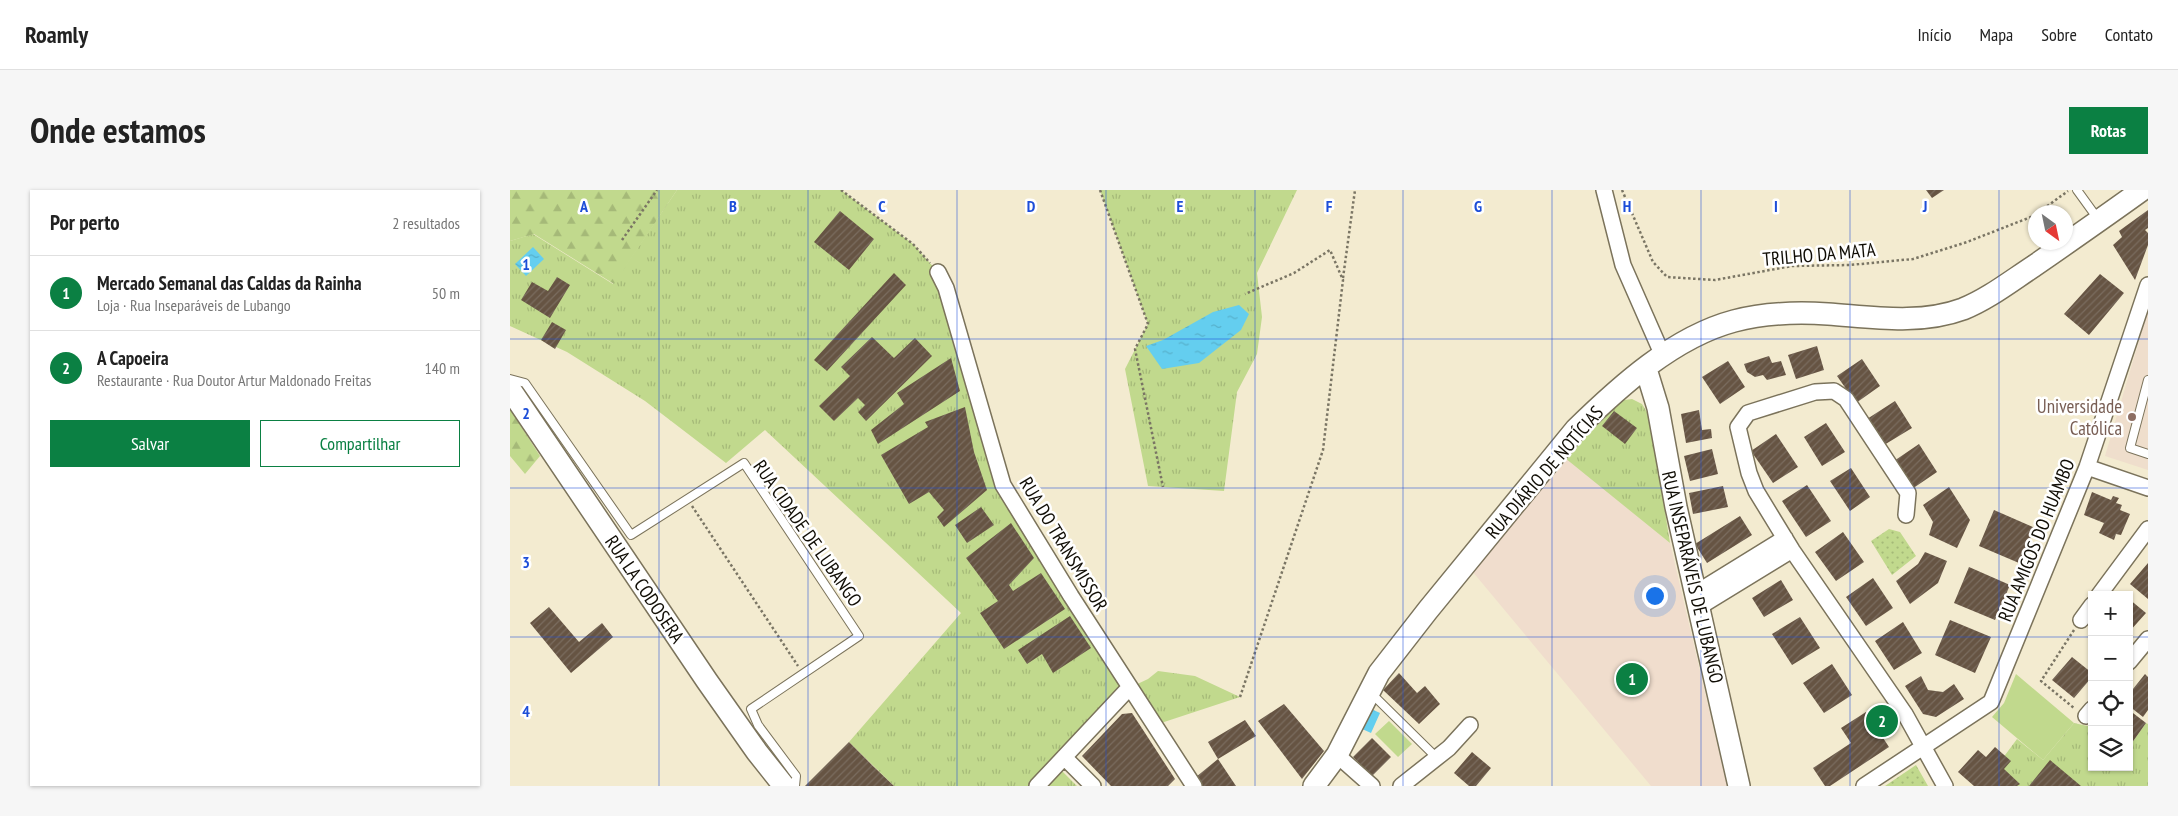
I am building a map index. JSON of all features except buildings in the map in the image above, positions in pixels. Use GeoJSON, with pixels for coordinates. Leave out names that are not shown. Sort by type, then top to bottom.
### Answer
{"type":"FeatureCollection","features":[{"type":"Feature","properties":{"kind":"main road","name":"RUA DIÁRIO DE NOTÍCIAS"},"geometry":{"type":"LineString","coordinates":[[1314,786],[1337,755],[1369,690],[1428,610],[1576,429],[1598,408],[1663,356],[1710,330],[1734,321],[1758,317],[1819,314],[1911,319],[1962,309],[1982,300],[2142,190]]}},
{"type":"Feature","properties":{"kind":"main road","name":"RUA INSEPARÁVEIS DE LUBANGO"},"geometry":{"type":"LineString","coordinates":[[1646,369],[1658,408],[1669,473],[1740,786]]}},
{"type":"Feature","properties":{"kind":"main road","name":"RUA LA CODOSERA"},"geometry":{"type":"LineString","coordinates":[[510,389],[745,736],[784,786]]}},
{"type":"Feature","properties":{"kind":"street"},"geometry":{"type":"LineString","coordinates":[[1604,190],[1623,265],[1663,356]]}},
{"type":"Feature","properties":{"kind":"street","name":"RUA DO TRANSMISSOR"},"geometry":{"type":"LineString","coordinates":[[938,272],[946,288],[1003,484],[1022,519],[1129,688],[1194,786]]}},
{"type":"Feature","properties":{"kind":"street","name":"RUA AMIGOS DO HUAMBO"},"geometry":{"type":"LineString","coordinates":[[1864,786],[1991,702],[2087,467],[2148,285]]}},
{"type":"Feature","properties":{"kind":"street"},"geometry":{"type":"LineString","coordinates":[[1906,515],[1908,493],[1846,399],[1834,391],[1815,392],[1748,413],[1738,427],[1749,474],[1756,491],[1789,544],[1905,714],[1944,786]]}},
{"type":"Feature","properties":{"kind":"street"},"geometry":{"type":"LineString","coordinates":[[2087,467],[2148,488]]}},
{"type":"Feature","properties":{"kind":"street"},"geometry":{"type":"LineString","coordinates":[[2102,591],[2148,529]]}},
{"type":"Feature","properties":{"kind":"street"},"geometry":{"type":"LineString","coordinates":[[1697,600],[1789,544]]}},
{"type":"Feature","properties":{"kind":"street"},"geometry":{"type":"LineString","coordinates":[[2081,620],[2088,610]]}},
{"type":"Feature","properties":{"kind":"street"},"geometry":{"type":"LineString","coordinates":[[2133,657],[2148,639]]}},
{"type":"Feature","properties":{"kind":"street"},"geometry":{"type":"LineString","coordinates":[[1038,786],[1129,688]]}},
{"type":"Feature","properties":{"kind":"street"},"geometry":{"type":"LineString","coordinates":[[1401,786],[1438,758],[1470,725]]}},
{"type":"Feature","properties":{"kind":"street"},"geometry":{"type":"LineString","coordinates":[[1337,755],[1372,786]]}},
{"type":"Feature","properties":{"kind":"street"},"geometry":{"type":"LineString","coordinates":[[1064,757],[1093,786]]}},
{"type":"Feature","properties":{"kind":"lane"},"geometry":{"type":"LineString","coordinates":[[2077,190],[2099,221]]}},
{"type":"Feature","properties":{"kind":"lane","name":"RUA CIDADE DE LUBANGO"},"geometry":{"type":"LineString","coordinates":[[510,379],[525,383],[631,535],[744,463],[859,636],[750,709],[758,725],[796,776],[795,786]]}},
{"type":"Feature","properties":{"kind":"lane"},"geometry":{"type":"LineString","coordinates":[[2148,380],[2130,448],[2148,454]]}},
{"type":"Feature","properties":{"kind":"lane"},"geometry":{"type":"LineString","coordinates":[[1369,690],[1438,758]]}},
{"type":"Feature","properties":{"kind":"path"},"geometry":{"type":"LineString","coordinates":[[622,240],[658,190]]}},
{"type":"Feature","properties":{"kind":"path"},"geometry":{"type":"LineString","coordinates":[[841,190],[913,244],[938,272]]}},
{"type":"Feature","properties":{"kind":"path"},"geometry":{"type":"LineString","coordinates":[[1100,190],[1148,324],[1135,349],[1163,487]]}},
{"type":"Feature","properties":{"kind":"path"},"geometry":{"type":"LineString","coordinates":[[1240,696],[1323,450],[1343,280],[1356,190]]}},
{"type":"Feature","properties":{"kind":"path","name":"TRILHO DA MATA"},"geometry":{"type":"LineString","coordinates":[[1622,190],[1653,262],[1667,277],[1715,280],[1792,266],[1850,266],[1913,260],[1968,242],[2028,218]]}},
{"type":"Feature","properties":{"kind":"path"},"geometry":{"type":"LineString","coordinates":[[2049,205],[2070,190]]}},
{"type":"Feature","properties":{"kind":"path"},"geometry":{"type":"LineString","coordinates":[[1245,294],[1294,273],[1330,250],[1343,280]]}},
{"type":"Feature","properties":{"kind":"path"},"geometry":{"type":"LineString","coordinates":[[688,500],[803,673]]}},
{"type":"Feature","properties":{"kind":"path"},"geometry":{"type":"LineString","coordinates":[[2081,620],[2041,681],[2088,711]]}},
{"type":"Feature","properties":{"kind":"shaded area","name":"Universidade Católica"},"geometry":{"type":"Polygon","coordinates":[[[2148,310],[2148,470],[2105,456],[2148,310]]]}},
{"type":"Feature","properties":{"kind":"shaded area"},"geometry":{"type":"Polygon","coordinates":[[[1565,457],[1670,543],[1727,786],[1651,786],[1472,571],[1565,457]]]}},
{"type":"Feature","properties":{"kind":"green space"},"geometry":{"type":"Polygon","coordinates":[[[510,190],[677,190],[614,284],[534,234],[510,241],[510,190]]]}},
{"type":"Feature","properties":{"kind":"green space"},"geometry":{"type":"Polygon","coordinates":[[[677,190],[841,190],[913,244],[938,272],[1003,485],[1129,688],[1037,786],[894,786],[849,742],[961,613],[765,430],[726,463],[645,401],[567,352],[510,326],[510,241],[533,234],[613,284],[677,190]]]}},
{"type":"Feature","properties":{"kind":"green space"},"geometry":{"type":"Polygon","coordinates":[[[1100,190],[1297,190],[1257,273],[1262,317],[1257,354],[1237,392],[1224,491],[1148,486],[1125,369],[1148,324],[1100,190]]]}},
{"type":"Feature","properties":{"kind":"green space"},"geometry":{"type":"Polygon","coordinates":[[[1632,399],[1642,404],[1650,417],[1670,543],[1565,458],[1617,401],[1632,399]]]}},
{"type":"Feature","properties":{"kind":"green space"},"geometry":{"type":"Polygon","coordinates":[[[510,409],[540,456],[525,474],[510,456],[510,409]]]}},
{"type":"Feature","properties":{"kind":"green space"},"geometry":{"type":"Polygon","coordinates":[[[1889,529],[1900,532],[1916,556],[1892,575],[1871,541],[1889,529]]]}},
{"type":"Feature","properties":{"kind":"green space"},"geometry":{"type":"Polygon","coordinates":[[[1158,671],[1195,676],[1240,697],[1155,725],[1129,688],[1148,679],[1158,671]]]}},
{"type":"Feature","properties":{"kind":"green space"},"geometry":{"type":"Polygon","coordinates":[[[2016,674],[2074,723],[2043,760],[1992,717],[2004,703],[2016,674]]]}},
{"type":"Feature","properties":{"kind":"green space"},"geometry":{"type":"Polygon","coordinates":[[[1389,721],[1412,744],[1398,757],[1375,734],[1389,721]]]}},
{"type":"Feature","properties":{"kind":"green space"},"geometry":{"type":"Polygon","coordinates":[[[2074,723],[2088,726],[2088,771],[2133,771],[2133,741],[2146,723],[2148,724],[2148,786],[1982,786],[2017,739],[2043,760],[2074,723]]]}},
{"type":"Feature","properties":{"kind":"green space"},"geometry":{"type":"Polygon","coordinates":[[[1916,765],[1928,786],[1885,786],[1916,765]]]}},
{"type":"Feature","properties":{"kind":"green space"},"geometry":{"type":"Polygon","coordinates":[[[1062,771],[1077,786],[1048,786],[1062,771]]]}},
{"type":"Feature","properties":{"kind":"water"},"geometry":{"type":"Polygon","coordinates":[[[533,247],[544,259],[526,276],[515,264],[533,247]]]}},
{"type":"Feature","properties":{"kind":"water"},"geometry":{"type":"Polygon","coordinates":[[[1239,305],[1249,314],[1241,330],[1199,363],[1162,369],[1146,346],[1163,340],[1213,312],[1239,305]]]}},
{"type":"Feature","properties":{"kind":"water"},"geometry":{"type":"Polygon","coordinates":[[[1369,708],[1380,713],[1371,733],[1360,728],[1369,708]]]}},
{"type":"Feature","properties":{"kind":"place","name":"Universidade Católica"},"geometry":{"type":"Point","coordinates":[2132,417]}},
{"type":"Feature","properties":{"kind":"place","name":"Mercado Semanal das Caldas da Rainha"},"geometry":{"type":"Point","coordinates":[1632,679]}},
{"type":"Feature","properties":{"kind":"place","name":"A Capoeira"},"geometry":{"type":"Point","coordinates":[1882,721]}}]}
